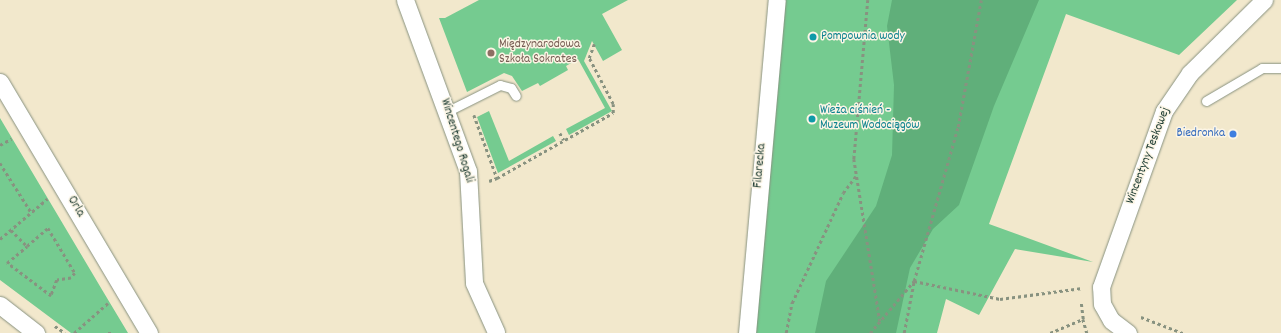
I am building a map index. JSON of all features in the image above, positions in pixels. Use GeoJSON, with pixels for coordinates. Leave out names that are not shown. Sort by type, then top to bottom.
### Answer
{"type":"FeatureCollection","features":[{"type":"Feature","properties":{"kind":"street","name":"Wincentego Rogali"},"geometry":{"type":"LineString","coordinates":[[405,0],[448,111],[469,177],[474,283],[496,332]]}},
{"type":"Feature","properties":{"kind":"street","name":"Filarecka"},"geometry":{"type":"LineString","coordinates":[[747,333],[777,0]]}},
{"type":"Feature","properties":{"kind":"street","name":"Wincentyny Teskowej"},"geometry":{"type":"LineString","coordinates":[[1123,332],[1102,304],[1101,287],[1164,111],[1190,73],[1264,0]]}},
{"type":"Feature","properties":{"kind":"street","name":"Orla"},"geometry":{"type":"LineString","coordinates":[[3,90],[149,333]]}},
{"type":"Feature","properties":{"kind":"street"},"geometry":{"type":"LineString","coordinates":[[0,305],[36,333]]}},
{"type":"Feature","properties":{"kind":"lane"},"geometry":{"type":"LineString","coordinates":[[1206,101],[1262,68],[1281,68]]}},
{"type":"Feature","properties":{"kind":"lane"},"geometry":{"type":"LineString","coordinates":[[448,111],[500,85],[511,88],[516,96]]}},
{"type":"Feature","properties":{"kind":"path"},"geometry":{"type":"LineString","coordinates":[[868,0],[854,141],[857,176],[880,321]]}},
{"type":"Feature","properties":{"kind":"path"},"geometry":{"type":"LineString","coordinates":[[904,333],[914,281],[958,127],[981,0]]}},
{"type":"Feature","properties":{"kind":"path"},"geometry":{"type":"LineString","coordinates":[[468,100],[497,178],[613,113],[613,104],[589,58],[594,44]]}},
{"type":"Feature","properties":{"kind":"path"},"geometry":{"type":"LineString","coordinates":[[560,133],[564,140]]}},
{"type":"Feature","properties":{"kind":"path"},"geometry":{"type":"LineString","coordinates":[[0,146],[15,137]]}},
{"type":"Feature","properties":{"kind":"path"},"geometry":{"type":"LineString","coordinates":[[0,162],[31,212]]}},
{"type":"Feature","properties":{"kind":"path"},"geometry":{"type":"LineString","coordinates":[[786,333],[792,303],[843,193],[857,176]]}},
{"type":"Feature","properties":{"kind":"path"},"geometry":{"type":"LineString","coordinates":[[0,239],[50,196]]}},
{"type":"Feature","properties":{"kind":"path"},"geometry":{"type":"LineString","coordinates":[[48,228],[75,273],[71,278],[57,280],[51,296],[7,263],[27,246],[48,228]]}},
{"type":"Feature","properties":{"kind":"path"},"geometry":{"type":"LineString","coordinates":[[11,230],[27,246]]}},
{"type":"Feature","properties":{"kind":"path"},"geometry":{"type":"LineString","coordinates":[[914,281],[1000,299],[1084,288]]}},
{"type":"Feature","properties":{"kind":"path"},"geometry":{"type":"LineString","coordinates":[[870,333],[914,281]]}},
{"type":"Feature","properties":{"kind":"path"},"geometry":{"type":"LineString","coordinates":[[74,333],[112,299]]}},
{"type":"Feature","properties":{"kind":"path"},"geometry":{"type":"LineString","coordinates":[[1136,314],[1183,333]]}},
{"type":"Feature","properties":{"kind":"path"},"geometry":{"type":"LineString","coordinates":[[1083,319],[1087,333]]}},
{"type":"Feature","properties":{"kind":"path"},"geometry":{"type":"LineString","coordinates":[[1056,331],[1061,333]]}},
{"type":"Feature","properties":{"kind":"path"},"geometry":{"type":"LineString","coordinates":[[108,333],[113,333]]}},
{"type":"Feature","properties":{"kind":"green space","name":"Międzynarodowa Szkoła Sokrates"},"geometry":{"type":"Polygon","coordinates":[[[479,0],[628,0],[602,14],[622,50],[603,61],[592,41],[584,61],[612,111],[569,135],[566,129],[605,108],[578,59],[566,66],[568,70],[540,86],[538,83],[522,91],[512,76],[504,73],[467,92],[439,18],[445,18],[479,0]]]}},
{"type":"Feature","properties":{"kind":"green space"},"geometry":{"type":"Polygon","coordinates":[[[777,0],[1237,0],[1179,55],[1066,14],[989,224],[1093,262],[1015,249],[979,315],[946,299],[937,333],[747,333],[777,0]]]}},
{"type":"Feature","properties":{"kind":"green space"},"geometry":{"type":"Polygon","coordinates":[[[892,0],[1039,0],[994,106],[959,205],[933,229],[910,268],[896,333],[815,333],[826,281],[876,206],[892,155],[894,85],[887,26],[892,0]]]}},
{"type":"Feature","properties":{"kind":"green space"},"geometry":{"type":"Polygon","coordinates":[[[489,111],[509,161],[553,136],[556,141],[498,173],[477,117],[489,111]]]}},
{"type":"Feature","properties":{"kind":"green space"},"geometry":{"type":"Polygon","coordinates":[[[0,118],[128,333],[71,333],[0,280],[0,118]]]}},
{"type":"Feature","properties":{"kind":"place","name":"Pompownia wody"},"geometry":{"type":"Point","coordinates":[813,37]}},
{"type":"Feature","properties":{"kind":"place","name":"Międzynarodowa Szkoła Sokrates"},"geometry":{"type":"Point","coordinates":[491,53]}},
{"type":"Feature","properties":{"kind":"place","name":"Wieża ciśnień - Muzeum Wodociągów"},"geometry":{"type":"Point","coordinates":[812,119]}},
{"type":"Feature","properties":{"kind":"place","name":"Biedronka"},"geometry":{"type":"Point","coordinates":[1233,134]}}]}
